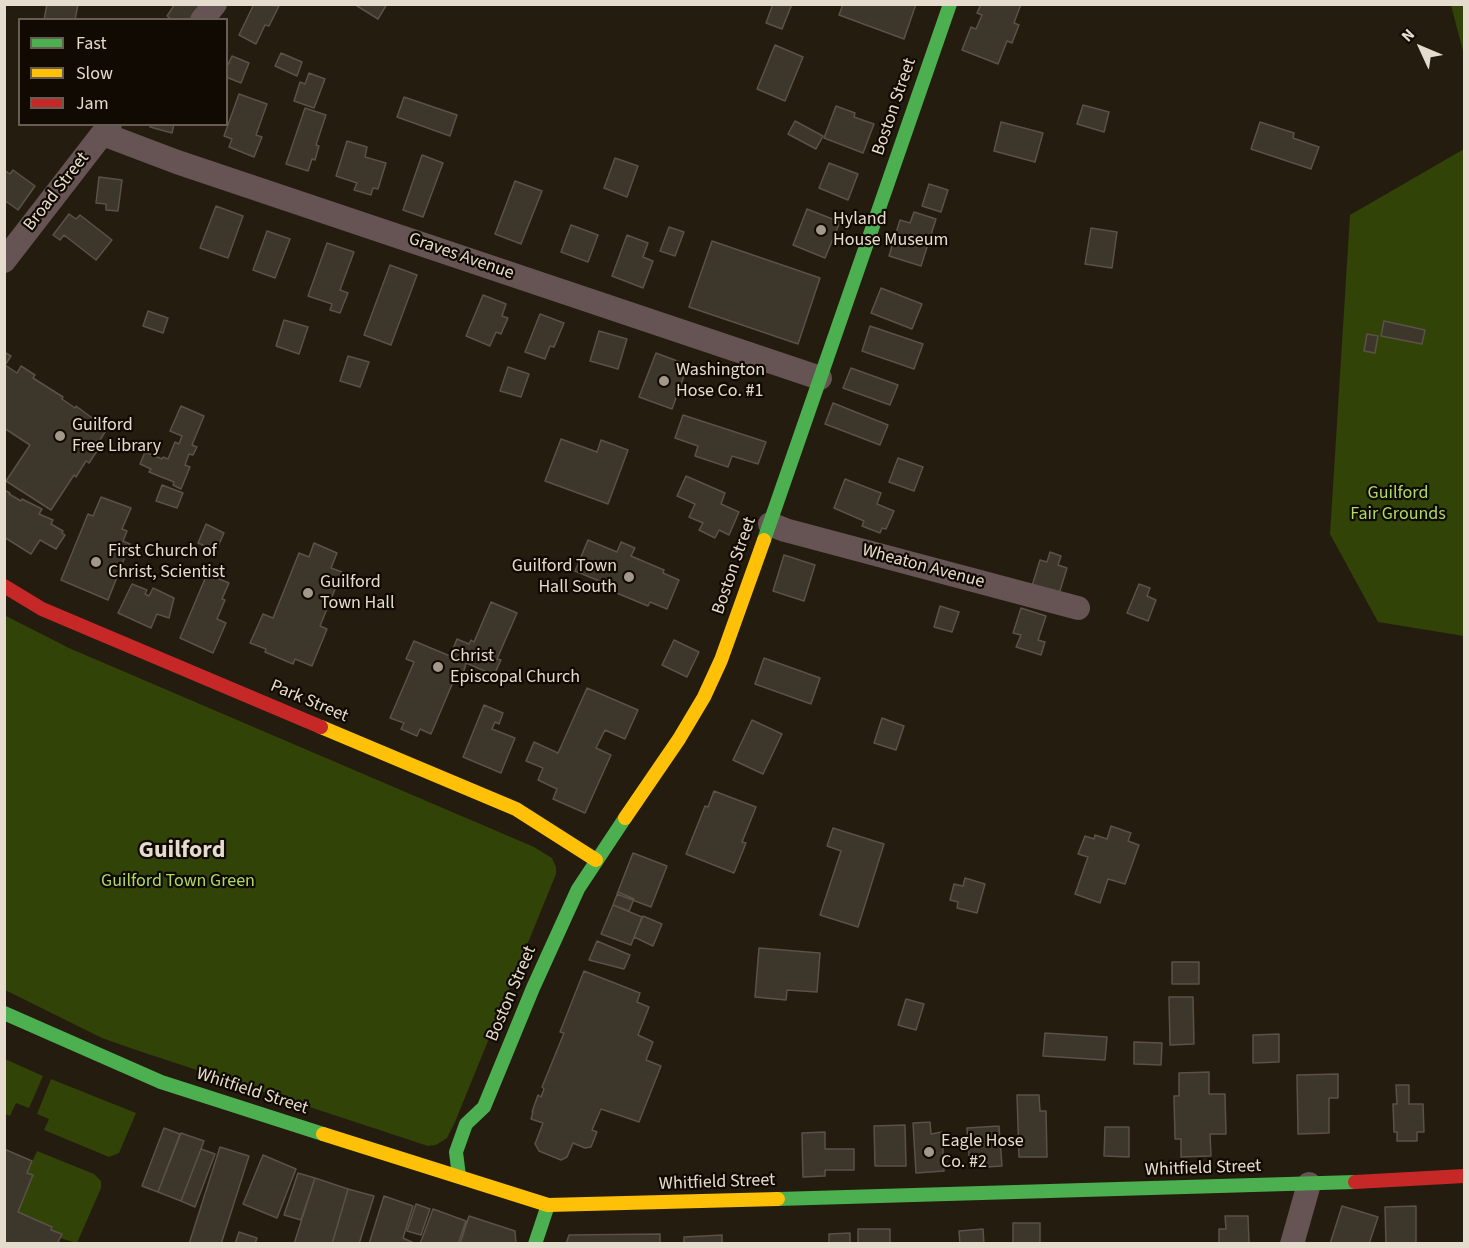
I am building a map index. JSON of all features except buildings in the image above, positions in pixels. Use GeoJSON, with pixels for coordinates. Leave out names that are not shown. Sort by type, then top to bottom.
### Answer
{"type":"FeatureCollection","features":[{"type":"Feature","properties":{"kind":"main road","name":"Boston Street"},"geometry":{"type":"LineString","coordinates":[[463,1172],[456,1152],[466,1124],[484,1107],[578,889],[679,739],[704,697],[721,660],[950,4]]}},
{"type":"Feature","properties":{"kind":"main road","name":"Park Street"},"geometry":{"type":"LineString","coordinates":[[4,586],[42,609],[516,809],[596,860]]}},
{"type":"Feature","properties":{"kind":"main road","name":"Whitfield Street"},"geometry":{"type":"LineString","coordinates":[[4,1013],[161,1082],[463,1172],[548,1205],[1309,1184],[1464,1176]]}},
{"type":"Feature","properties":{"kind":"main road","name":"Boston Street"},"geometry":{"type":"LineString","coordinates":[[484,1107],[486,1124]]}},
{"type":"Feature","properties":{"kind":"main road"},"geometry":{"type":"LineString","coordinates":[[535,1244],[548,1205]]}},
{"type":"Feature","properties":{"kind":"street"},"geometry":{"type":"LineString","coordinates":[[204,18],[215,4]]}},
{"type":"Feature","properties":{"kind":"street","name":"Graves Avenue"},"geometry":{"type":"LineString","coordinates":[[106,129],[188,165],[820,378]]}},
{"type":"Feature","properties":{"kind":"street","name":"Broad Street"},"geometry":{"type":"LineString","coordinates":[[4,261],[106,129]]}},
{"type":"Feature","properties":{"kind":"street","name":"Wheaton Avenue"},"geometry":{"type":"LineString","coordinates":[[770,524],[785,530],[1078,608]]}},
{"type":"Feature","properties":{"kind":"street"},"geometry":{"type":"LineString","coordinates":[[1292,1244],[1309,1184]]}},
{"type":"Feature","properties":{"kind":"green space"},"geometry":{"type":"Polygon","coordinates":[[[1451,5],[1464,5],[1464,55],[1451,5]]]}},
{"type":"Feature","properties":{"kind":"green space","name":"Guilford Fair Grounds"},"geometry":{"type":"Polygon","coordinates":[[[1464,149],[1464,636],[1378,622],[1330,534],[1350,215],[1464,149]]]}},
{"type":"Feature","properties":{"kind":"green space","name":"Guilford Town Green"},"geometry":{"type":"Polygon","coordinates":[[[4,615],[69,648],[534,847],[552,858],[556,874],[447,1138],[436,1145],[428,1146],[136,1050],[102,1038],[5,990],[4,615]]]}},
{"type":"Feature","properties":{"kind":"green space"},"geometry":{"type":"Polygon","coordinates":[[[5,1059],[43,1076],[29,1108],[16,1103],[10,1116],[5,1114],[5,1059]]]}},
{"type":"Feature","properties":{"kind":"green space"},"geometry":{"type":"Polygon","coordinates":[[[51,1079],[136,1113],[119,1153],[109,1157],[44,1130],[49,1119],[37,1114],[51,1079]]]}},
{"type":"Feature","properties":{"kind":"green space"},"geometry":{"type":"Polygon","coordinates":[[[37,1151],[94,1174],[101,1181],[101,1188],[77,1243],[60,1238],[62,1234],[51,1230],[52,1227],[18,1212],[33,1176],[27,1173],[37,1151]]]}},
{"type":"Feature","properties":{"kind":"traffic: fast"},"geometry":{"type":"LineString","coordinates":[[764,540],[950,4]]}},
{"type":"Feature","properties":{"kind":"traffic: fast"},"geometry":{"type":"LineString","coordinates":[[459,1176],[456,1152],[466,1124],[484,1107],[533,988],[578,889],[625,818]]}},
{"type":"Feature","properties":{"kind":"traffic: fast"},"geometry":{"type":"LineString","coordinates":[[4,1013],[161,1082],[323,1134]]}},
{"type":"Feature","properties":{"kind":"traffic: fast"},"geometry":{"type":"LineString","coordinates":[[778,1199],[1355,1182]]}},
{"type":"Feature","properties":{"kind":"traffic: fast"},"geometry":{"type":"LineString","coordinates":[[535,1244],[548,1205]]}},
{"type":"Feature","properties":{"kind":"traffic: slow"},"geometry":{"type":"LineString","coordinates":[[625,818],[679,739],[704,697],[721,660],[764,540]]}},
{"type":"Feature","properties":{"kind":"traffic: slow"},"geometry":{"type":"LineString","coordinates":[[321,727],[516,809],[596,860]]}},
{"type":"Feature","properties":{"kind":"traffic: slow"},"geometry":{"type":"LineString","coordinates":[[323,1134],[548,1205],[778,1199]]}},
{"type":"Feature","properties":{"kind":"traffic: jam"},"geometry":{"type":"LineString","coordinates":[[4,586],[42,609],[321,727]]}},
{"type":"Feature","properties":{"kind":"traffic: jam"},"geometry":{"type":"LineString","coordinates":[[1355,1182],[1464,1176]]}},
{"type":"Feature","properties":{"kind":"place","name":"Hyland House Museum"},"geometry":{"type":"Point","coordinates":[821,230]}},
{"type":"Feature","properties":{"kind":"place","name":"Washington Hose Co. #1"},"geometry":{"type":"Point","coordinates":[664,381]}},
{"type":"Feature","properties":{"kind":"place","name":"Guilford Free Library"},"geometry":{"type":"Point","coordinates":[60,436]}},
{"type":"Feature","properties":{"kind":"place","name":"First Church of Christ, Scientist"},"geometry":{"type":"Point","coordinates":[96,562]}},
{"type":"Feature","properties":{"kind":"place","name":"Guilford Town Hall South"},"geometry":{"type":"Point","coordinates":[629,577]}},
{"type":"Feature","properties":{"kind":"place","name":"Guilford Town Hall"},"geometry":{"type":"Point","coordinates":[308,593]}},
{"type":"Feature","properties":{"kind":"place","name":"Christ Episcopal Church"},"geometry":{"type":"Point","coordinates":[438,667]}},
{"type":"Feature","properties":{"kind":"place","name":"Eagle Hose Co. #2"},"geometry":{"type":"Point","coordinates":[929,1152]}},
{"type":"Feature","properties":{"kind":"district","name":"Guilford"},"geometry":{"type":"Point","coordinates":[182,852]}}]}
